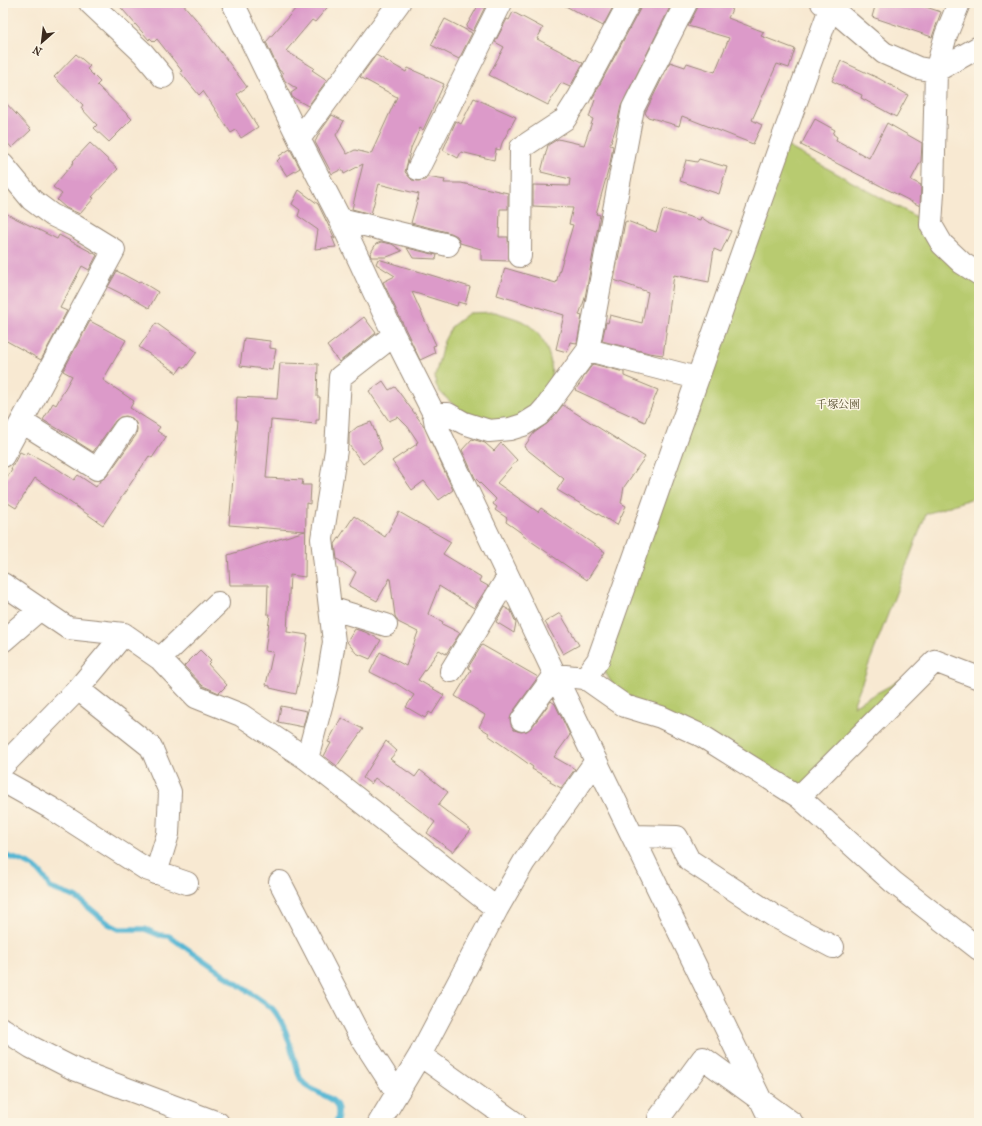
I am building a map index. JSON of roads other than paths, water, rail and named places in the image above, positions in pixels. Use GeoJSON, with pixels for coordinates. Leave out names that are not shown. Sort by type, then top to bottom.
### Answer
{"type":"FeatureCollection","features":[{"type":"Feature","properties":{"kind":"street"},"geometry":{"type":"LineString","coordinates":[[90,3],[144,53],[164,76]]}},
{"type":"Feature","properties":{"kind":"street"},"geometry":{"type":"LineString","coordinates":[[299,139],[399,3]]}},
{"type":"Feature","properties":{"kind":"street"},"geometry":{"type":"LineString","coordinates":[[418,169],[501,3]]}},
{"type":"Feature","properties":{"kind":"street"},"geometry":{"type":"LineString","coordinates":[[520,256],[521,148],[565,119],[579,97],[629,3]]}},
{"type":"Feature","properties":{"kind":"street"},"geometry":{"type":"LineString","coordinates":[[434,414],[448,414],[464,423],[489,431],[510,429],[523,425],[539,415],[547,406],[588,350],[633,108],[686,3]]}},
{"type":"Feature","properties":{"kind":"street"},"geometry":{"type":"LineString","coordinates":[[959,3],[946,35],[936,70],[931,225],[942,244],[962,263],[979,274]]}},
{"type":"Feature","properties":{"kind":"street"},"geometry":{"type":"LineString","coordinates":[[585,678],[598,660],[828,4],[884,53],[918,68],[936,70],[979,47]]}},
{"type":"Feature","properties":{"kind":"street"},"geometry":{"type":"LineString","coordinates":[[240,7],[299,139],[340,219],[394,335],[434,414],[436,425],[508,577],[772,1123]]}},
{"type":"Feature","properties":{"kind":"street"},"geometry":{"type":"LineString","coordinates":[[3,165],[32,200],[52,215],[75,226],[114,250],[3,456]]}},
{"type":"Feature","properties":{"kind":"street"},"geometry":{"type":"LineString","coordinates":[[340,219],[448,245]]}},
{"type":"Feature","properties":{"kind":"street"},"geometry":{"type":"LineString","coordinates":[[307,759],[327,684],[334,642],[322,539],[336,450],[340,377],[394,335]]}},
{"type":"Feature","properties":{"kind":"street"},"geometry":{"type":"LineString","coordinates":[[588,350],[698,378]]}},
{"type":"Feature","properties":{"kind":"street"},"geometry":{"type":"LineString","coordinates":[[22,422],[97,469],[125,428]]}},
{"type":"Feature","properties":{"kind":"street"},"geometry":{"type":"LineString","coordinates":[[451,670],[508,577]]}},
{"type":"Feature","properties":{"kind":"street"},"geometry":{"type":"LineString","coordinates":[[3,584],[68,628],[124,634],[160,659],[196,697],[242,715],[307,759],[497,908]]}},
{"type":"Feature","properties":{"kind":"street"},"geometry":{"type":"LineString","coordinates":[[160,659],[218,603]]}},
{"type":"Feature","properties":{"kind":"street"},"geometry":{"type":"LineString","coordinates":[[330,608],[386,624]]}},
{"type":"Feature","properties":{"kind":"street"},"geometry":{"type":"LineString","coordinates":[[3,641],[40,609]]}},
{"type":"Feature","properties":{"kind":"street"},"geometry":{"type":"LineString","coordinates":[[3,766],[78,689],[124,634]]}},
{"type":"Feature","properties":{"kind":"street"},"geometry":{"type":"LineString","coordinates":[[799,798],[935,661],[979,678]]}},
{"type":"Feature","properties":{"kind":"street"},"geometry":{"type":"LineString","coordinates":[[555,675],[585,678],[625,706],[661,716],[702,736],[799,798],[893,882],[979,949]]}},
{"type":"Feature","properties":{"kind":"street"},"geometry":{"type":"LineString","coordinates":[[522,720],[555,675]]}},
{"type":"Feature","properties":{"kind":"street"},"geometry":{"type":"LineString","coordinates":[[78,689],[151,747],[168,786],[170,792],[168,834],[156,873]]}},
{"type":"Feature","properties":{"kind":"street"},"geometry":{"type":"LineString","coordinates":[[379,1123],[420,1055],[497,908],[524,862],[596,761]]}},
{"type":"Feature","properties":{"kind":"street"},"geometry":{"type":"LineString","coordinates":[[3,780],[51,808],[146,869],[187,883]]}},
{"type":"Feature","properties":{"kind":"street"},"geometry":{"type":"LineString","coordinates":[[633,836],[677,837],[689,860],[774,916],[834,947]]}},
{"type":"Feature","properties":{"kind":"street"},"geometry":{"type":"LineString","coordinates":[[280,882],[357,1031],[397,1093]]}},
{"type":"Feature","properties":{"kind":"street"},"geometry":{"type":"LineString","coordinates":[[3,1029],[31,1047],[74,1069],[218,1123]]}},
{"type":"Feature","properties":{"kind":"street"},"geometry":{"type":"LineString","coordinates":[[420,1055],[515,1123]]}},
{"type":"Feature","properties":{"kind":"street"},"geometry":{"type":"LineString","coordinates":[[659,1118],[703,1058],[792,1123]]}},
{"type":"Feature","properties":{"kind":"waterway"},"geometry":{"type":"LineString","coordinates":[[3,855],[31,865],[41,873],[50,888],[77,898],[109,924],[119,929],[145,929],[159,935],[169,936],[272,1008],[286,1033],[302,1081],[314,1091],[328,1097],[333,1101],[337,1106],[338,1113],[336,1123]]}},
{"type":"Feature","properties":{"kind":"park label","name":"千塚公園"},"geometry":{"type":"Point","coordinates":[838,404]}}]}
